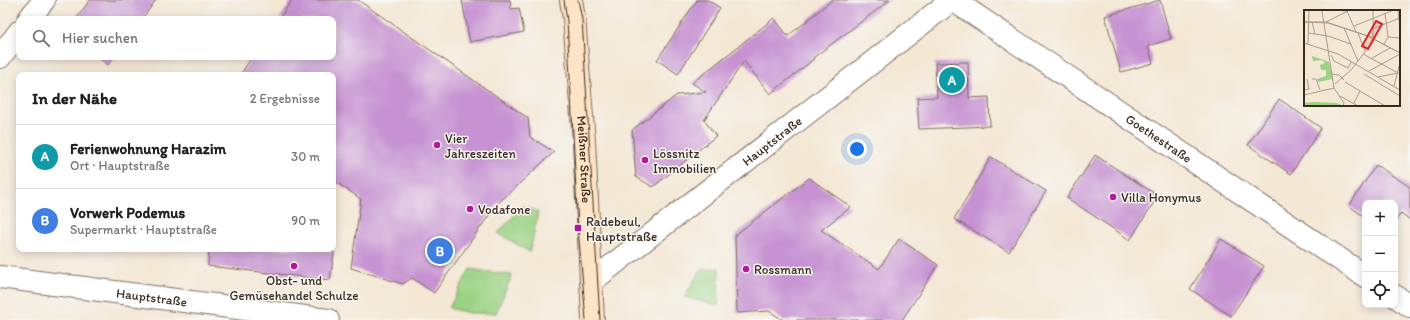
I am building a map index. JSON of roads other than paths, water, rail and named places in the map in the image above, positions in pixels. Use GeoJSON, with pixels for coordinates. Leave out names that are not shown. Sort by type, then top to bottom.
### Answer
{"type":"FeatureCollection","features":[{"type":"Feature","properties":{"kind":"main road","name":"Meißner Straße"},"geometry":{"type":"LineString","coordinates":[[571,0],[574,18],[584,141],[593,320]]}},
{"type":"Feature","properties":{"kind":"street"},"geometry":{"type":"LineString","coordinates":[[31,16],[44,0]]}},
{"type":"Feature","properties":{"kind":"street","name":"Hauptstraße"},"geometry":{"type":"LineString","coordinates":[[592,281],[952,0]]}},
{"type":"Feature","properties":{"kind":"street","name":"Goethestraße"},"geometry":{"type":"LineString","coordinates":[[952,0],[1362,274]]}},
{"type":"Feature","properties":{"kind":"street"},"geometry":{"type":"LineString","coordinates":[[0,57],[16,36]]}},
{"type":"Feature","properties":{"kind":"street","name":"Hauptstraße"},"geometry":{"type":"LineString","coordinates":[[0,277],[328,320]]}},
{"type":"Feature","properties":{"kind":"street"},"geometry":{"type":"LineString","coordinates":[[1398,298],[1410,306]]}},
{"type":"Feature","properties":{"kind":"tram line"},"geometry":{"type":"LineString","coordinates":[[564,0],[567,21],[578,228],[586,320]]}},
{"type":"Feature","properties":{"kind":"tram line"},"geometry":{"type":"LineString","coordinates":[[578,0],[582,19],[600,320]]}},
{"type":"Feature","properties":{"kind":"place","name":"Ferienwohnung Harazim"},"geometry":{"type":"Point","coordinates":[952,80]}},
{"type":"Feature","properties":{"kind":"place","name":"Vier Jahreszeiten"},"geometry":{"type":"Point","coordinates":[437,145]}},
{"type":"Feature","properties":{"kind":"place","name":"Lössnitz Immobilien"},"geometry":{"type":"Point","coordinates":[645,160]}},
{"type":"Feature","properties":{"kind":"place","name":"Villa Honymus"},"geometry":{"type":"Point","coordinates":[1113,197]}},
{"type":"Feature","properties":{"kind":"place","name":"Vodafone"},"geometry":{"type":"Point","coordinates":[470,209]}},
{"type":"Feature","properties":{"kind":"place","name":"Radebeul, Hauptstraße"},"geometry":{"type":"Point","coordinates":[578,228]}},
{"type":"Feature","properties":{"kind":"place","name":"Vorwerk Podemus"},"geometry":{"type":"Point","coordinates":[440,251]}},
{"type":"Feature","properties":{"kind":"place","name":"Obst- und Gemüsehandel Schulze"},"geometry":{"type":"Point","coordinates":[294,266]}},
{"type":"Feature","properties":{"kind":"place","name":"Rossmann"},"geometry":{"type":"Point","coordinates":[746,269]}}]}
